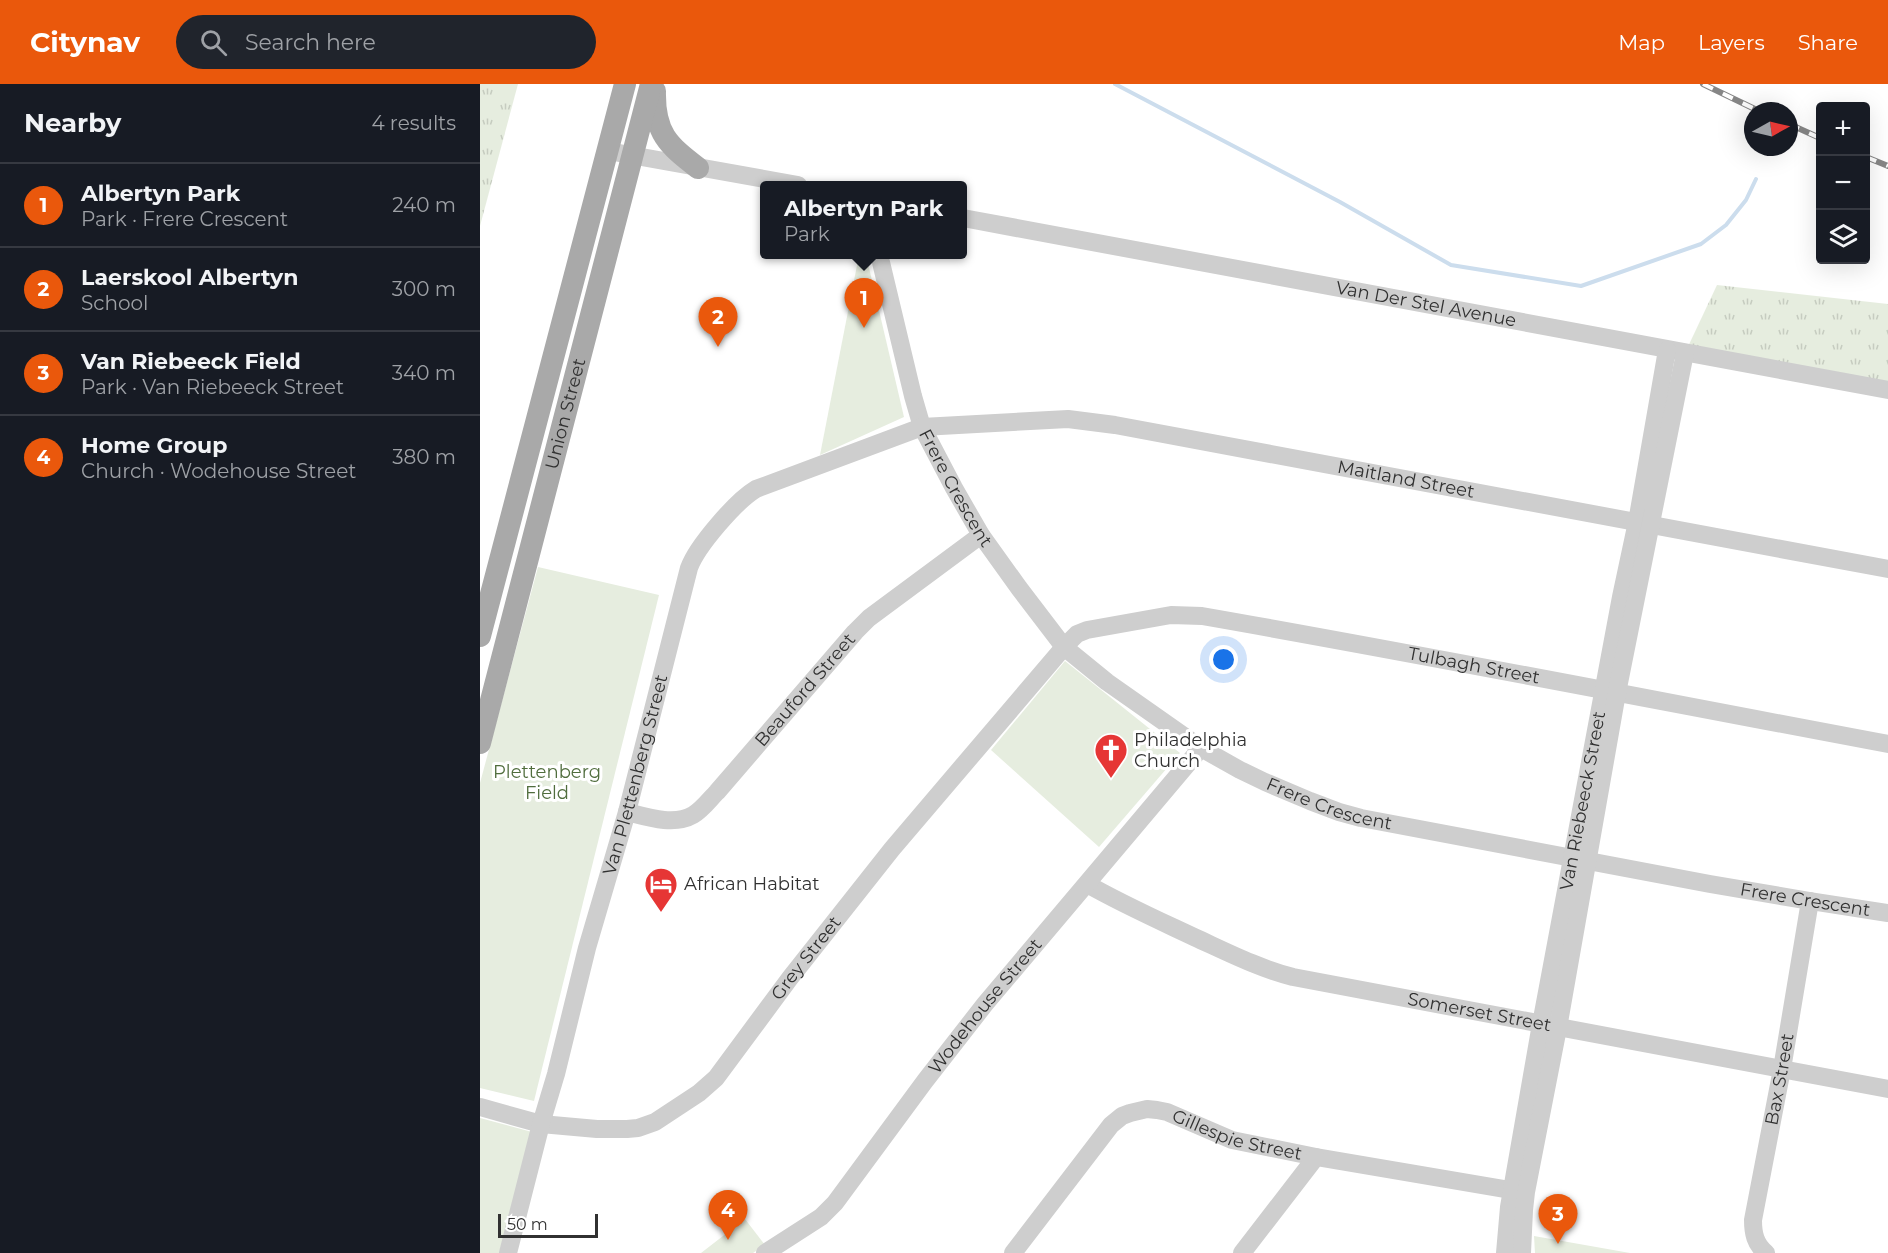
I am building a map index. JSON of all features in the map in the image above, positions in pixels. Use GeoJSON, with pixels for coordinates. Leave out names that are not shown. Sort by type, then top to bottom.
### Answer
{"type":"FeatureCollection","features":[{"type":"Feature","properties":{"kind":"main road","name":"Union Street"},"geometry":{"type":"LineString","coordinates":[[480,636],[625,84]]}},
{"type":"Feature","properties":{"kind":"main road","name":"Union Street"},"geometry":{"type":"LineString","coordinates":[[480,743],[632,156],[653,84]]}},
{"type":"Feature","properties":{"kind":"main road"},"geometry":{"type":"LineString","coordinates":[[653,84],[655,109],[661,131],[673,148],[698,168]]}},
{"type":"Feature","properties":{"kind":"main road"},"geometry":{"type":"LineString","coordinates":[[515,501],[541,506]]}},
{"type":"Feature","properties":{"kind":"street"},"geometry":{"type":"LineString","coordinates":[[608,151],[770,181]]}},
{"type":"Feature","properties":{"kind":"street","name":"Van Der Stel Avenue"},"geometry":{"type":"LineString","coordinates":[[967,219],[1888,390]]}},
{"type":"Feature","properties":{"kind":"street","name":"Frere Crescent"},"geometry":{"type":"LineString","coordinates":[[880,259],[922,427],[981,535],[1064,646],[1080,662],[1201,748],[1240,770],[1339,812],[1810,902],[1888,913]]}},
{"type":"Feature","properties":{"kind":"street","name":"Van Riebeeck Street"},"geometry":{"type":"LineString","coordinates":[[1505,1253],[1519,1191],[1676,352]]}},
{"type":"Feature","properties":{"kind":"street","name":"Maitland Street"},"geometry":{"type":"LineString","coordinates":[[922,427],[1068,419],[1090,421],[1888,569]]}},
{"type":"Feature","properties":{"kind":"street","name":"Van Plettenberg Street"},"geometry":{"type":"LineString","coordinates":[[508,1253],[588,948],[627,812],[691,561],[721,522],[754,490],[922,427]]}},
{"type":"Feature","properties":{"kind":"street","name":"Beauford Street"},"geometry":{"type":"LineString","coordinates":[[627,812],[656,819],[674,820],[696,814],[869,618],[981,535]]}},
{"type":"Feature","properties":{"kind":"street","name":"Tulbagh Street"},"geometry":{"type":"LineString","coordinates":[[1064,646],[1077,634],[1087,630],[1161,616],[1190,614],[1351,642],[1888,744]]}},
{"type":"Feature","properties":{"kind":"street","name":"Grey Street"},"geometry":{"type":"LineString","coordinates":[[480,1107],[541,1124],[613,1129],[638,1128],[655,1122],[699,1093],[710,1084],[892,849],[1064,646]]}},
{"type":"Feature","properties":{"kind":"street","name":"Wodehouse Street"},"geometry":{"type":"LineString","coordinates":[[765,1253],[820,1217],[835,1203],[985,1004],[1201,748]]}},
{"type":"Feature","properties":{"kind":"street","name":"Somerset Street"},"geometry":{"type":"LineString","coordinates":[[1087,884],[1169,926],[1279,973],[1376,994],[1888,1089]]}},
{"type":"Feature","properties":{"kind":"street","name":"Bax Street"},"geometry":{"type":"LineString","coordinates":[[1766,1253],[1755,1238],[1753,1220],[1782,1069],[1810,902]]}},
{"type":"Feature","properties":{"kind":"street","name":"Gillespie Street"},"geometry":{"type":"LineString","coordinates":[[1013,1253],[1111,1125],[1122,1116],[1147,1109],[1167,1112],[1232,1140],[1519,1191]]}},
{"type":"Feature","properties":{"kind":"street"},"geometry":{"type":"LineString","coordinates":[[1242,1253],[1316,1156]]}},
{"type":"Feature","properties":{"kind":"street","name":"Van Riebeeck Street"},"geometry":{"type":"LineString","coordinates":[[1519,1191],[1524,1210],[1522,1253]]}},
{"type":"Feature","properties":{"kind":"green space"},"geometry":{"type":"Polygon","coordinates":[[[480,84],[518,84],[480,226],[480,84]]]}},
{"type":"Feature","properties":{"kind":"green space"},"geometry":{"type":"Polygon","coordinates":[[[858,259],[867,259],[904,417],[820,455],[858,259]]]}},
{"type":"Feature","properties":{"kind":"green space"},"geometry":{"type":"Polygon","coordinates":[[[1717,285],[1888,304],[1888,390],[1685,353],[1717,285]]]}},
{"type":"Feature","properties":{"kind":"green space","name":"Plettenberg Field"},"geometry":{"type":"Polygon","coordinates":[[[538,567],[659,595],[534,1101],[480,1088],[480,783],[538,567]]]}},
{"type":"Feature","properties":{"kind":"green space"},"geometry":{"type":"Polygon","coordinates":[[[1065,661],[1180,753],[1099,847],[991,750],[1065,661]]]}},
{"type":"Feature","properties":{"kind":"green space"},"geometry":{"type":"Polygon","coordinates":[[[480,1118],[532,1132],[499,1253],[480,1253],[480,1118]]]}},
{"type":"Feature","properties":{"kind":"green space"},"geometry":{"type":"Polygon","coordinates":[[[745,1219],[765,1245],[753,1253],[701,1253],[745,1219]]]}},
{"type":"Feature","properties":{"kind":"green space"},"geometry":{"type":"Polygon","coordinates":[[[1534,1236],[1630,1253],[1535,1253],[1534,1236]]]}},
{"type":"Feature","properties":{"kind":"waterway"},"geometry":{"type":"LineString","coordinates":[[1115,84],[1340,202],[1451,265],[1581,286],[1701,244],[1726,225],[1746,200],[1756,179]]}},
{"type":"Feature","properties":{"kind":"railway"},"geometry":{"type":"LineString","coordinates":[[1703,84],[1744,104]]}},
{"type":"Feature","properties":{"kind":"railway"},"geometry":{"type":"LineString","coordinates":[[1798,128],[1816,136]]}},
{"type":"Feature","properties":{"kind":"railway"},"geometry":{"type":"LineString","coordinates":[[1870,159],[1888,166]]}},
{"type":"Feature","properties":{"kind":"place","name":"Albertyn Park"},"geometry":{"type":"Point","coordinates":[864,328]}},
{"type":"Feature","properties":{"kind":"place","name":"Laerskool Albertyn"},"geometry":{"type":"Point","coordinates":[718,347]}},
{"type":"Feature","properties":{"kind":"place","name":"Philadelphia Church"},"geometry":{"type":"Point","coordinates":[1111,779]}},
{"type":"Feature","properties":{"kind":"place","name":"African Habitat"},"geometry":{"type":"Point","coordinates":[661,913]}},
{"type":"Feature","properties":{"kind":"place","name":"Home Group"},"geometry":{"type":"Point","coordinates":[728,1240]}},
{"type":"Feature","properties":{"kind":"place","name":"Van Riebeeck Field"},"geometry":{"type":"Point","coordinates":[1558,1244]}}]}
